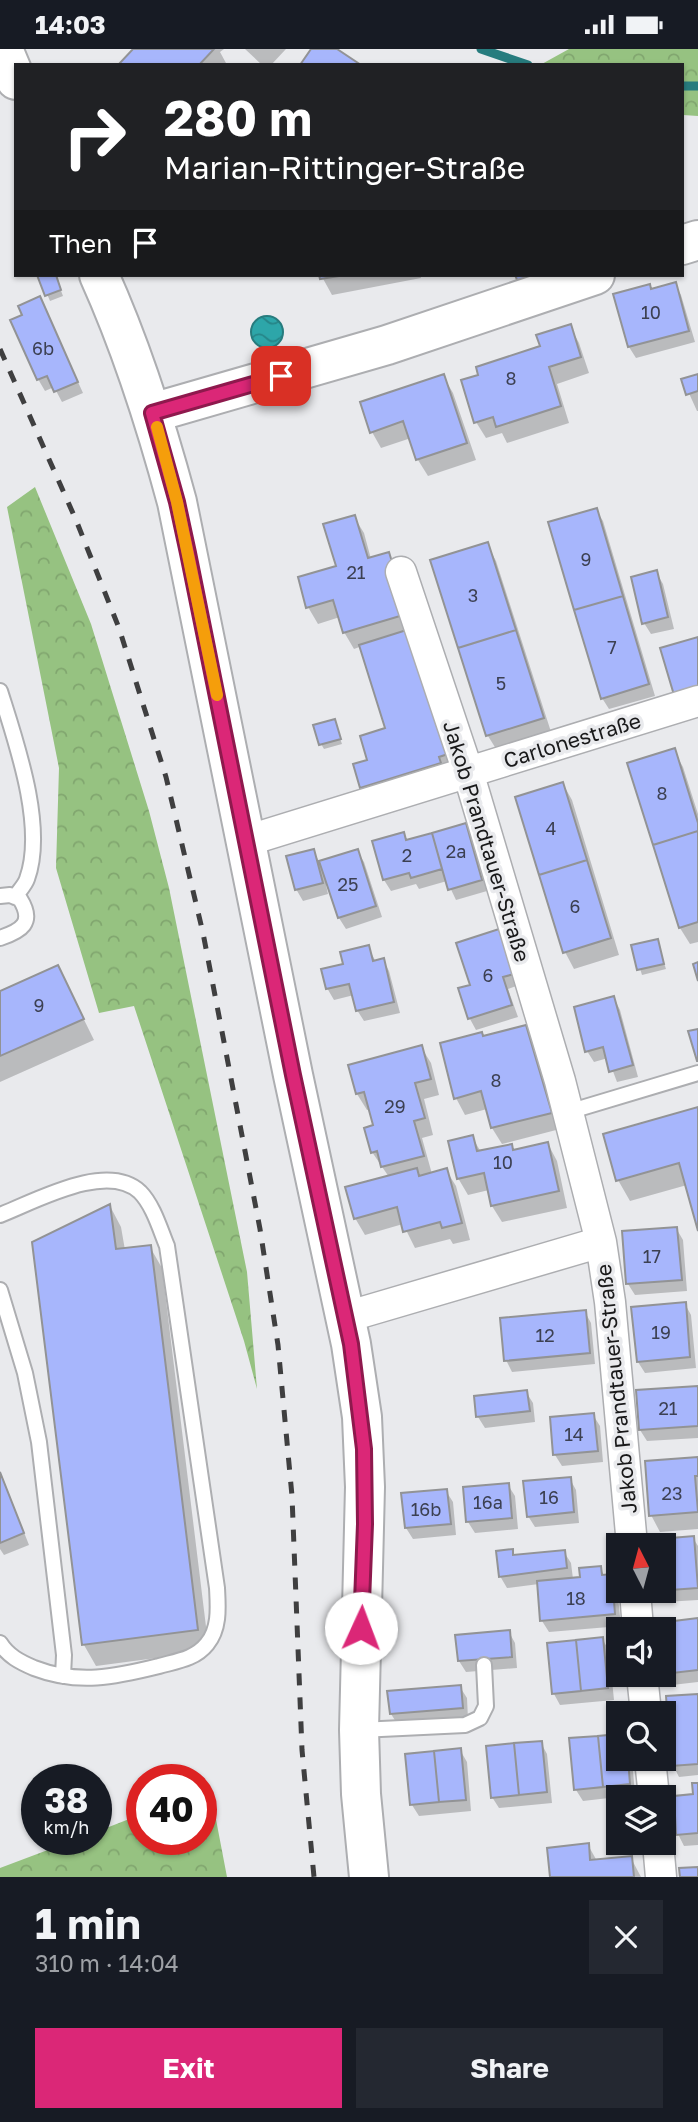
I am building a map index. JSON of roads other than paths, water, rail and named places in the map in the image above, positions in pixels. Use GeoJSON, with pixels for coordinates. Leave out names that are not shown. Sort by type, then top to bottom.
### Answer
{"type":"FeatureCollection","features":[{"type":"Feature","properties":{"kind":"street"},"geometry":{"type":"LineString","coordinates":[[3,49],[14,75]]}},
{"type":"Feature","properties":{"kind":"street"},"geometry":{"type":"LineString","coordinates":[[100,277],[118,316],[152,413],[177,502],[359,1394],[364,1449],[365,1524],[359,1730],[361,1794],[369,1877]]}},
{"type":"Feature","properties":{"kind":"street"},"geometry":{"type":"LineString","coordinates":[[152,413],[387,345],[589,277]]}},
{"type":"Feature","properties":{"kind":"street","name":"Jakob Prandtauer-Straße"},"geometry":{"type":"LineString","coordinates":[[401,572],[468,772],[568,1112],[601,1242],[611,1302],[631,1533]]}},
{"type":"Feature","properties":{"kind":"street","name":"Carlonestraße"},"geometry":{"type":"LineString","coordinates":[[246,841],[698,701]]}},
{"type":"Feature","properties":{"kind":"street"},"geometry":{"type":"LineString","coordinates":[[345,1317],[601,1242]]}},
{"type":"Feature","properties":{"kind":"street"},"geometry":{"type":"LineString","coordinates":[[659,1855],[662,1877]]}},
{"type":"Feature","properties":{"kind":"lane"},"geometry":{"type":"LineString","coordinates":[[0,691],[19,749],[33,834],[27,880],[15,897]]}},
{"type":"Feature","properties":{"kind":"lane"},"geometry":{"type":"LineString","coordinates":[[0,896],[15,897],[23,905],[27,916],[25,925],[18,932],[0,938]]}},
{"type":"Feature","properties":{"kind":"lane"},"geometry":{"type":"LineString","coordinates":[[568,1112],[698,1073]]}},
{"type":"Feature","properties":{"kind":"lane"},"geometry":{"type":"LineString","coordinates":[[0,1215],[86,1182],[108,1180],[124,1182],[141,1193],[153,1214],[167,1246],[217,1588],[218,1617],[213,1636],[205,1647],[190,1658],[123,1675],[79,1679],[47,1673],[18,1662],[0,1643]]}},
{"type":"Feature","properties":{"kind":"lane"},"geometry":{"type":"LineString","coordinates":[[0,1290],[26,1373],[39,1442],[64,1655],[63,1676]]}},
{"type":"Feature","properties":{"kind":"lane"},"geometry":{"type":"LineString","coordinates":[[359,1730],[466,1725],[480,1718],[486,1706],[484,1665]]}},
{"type":"Feature","properties":{"kind":"water"},"geometry":{"type":"Polygon","coordinates":[[[267,316],[278,321],[283,332],[278,343],[267,348],[256,343],[251,332],[256,321],[267,316]]]}},
{"type":"Feature","properties":{"kind":"waterway"},"geometry":{"type":"LineString","coordinates":[[481,49],[522,63]]}},
{"type":"Feature","properties":{"kind":"waterway"},"geometry":{"type":"LineString","coordinates":[[684,86],[698,86]]}},
{"type":"Feature","properties":{"kind":"railway"},"geometry":{"type":"LineString","coordinates":[[0,349],[76,520],[119,628],[166,777],[203,933],[260,1229],[278,1345],[292,1496],[302,1750],[314,1877]]}}]}
